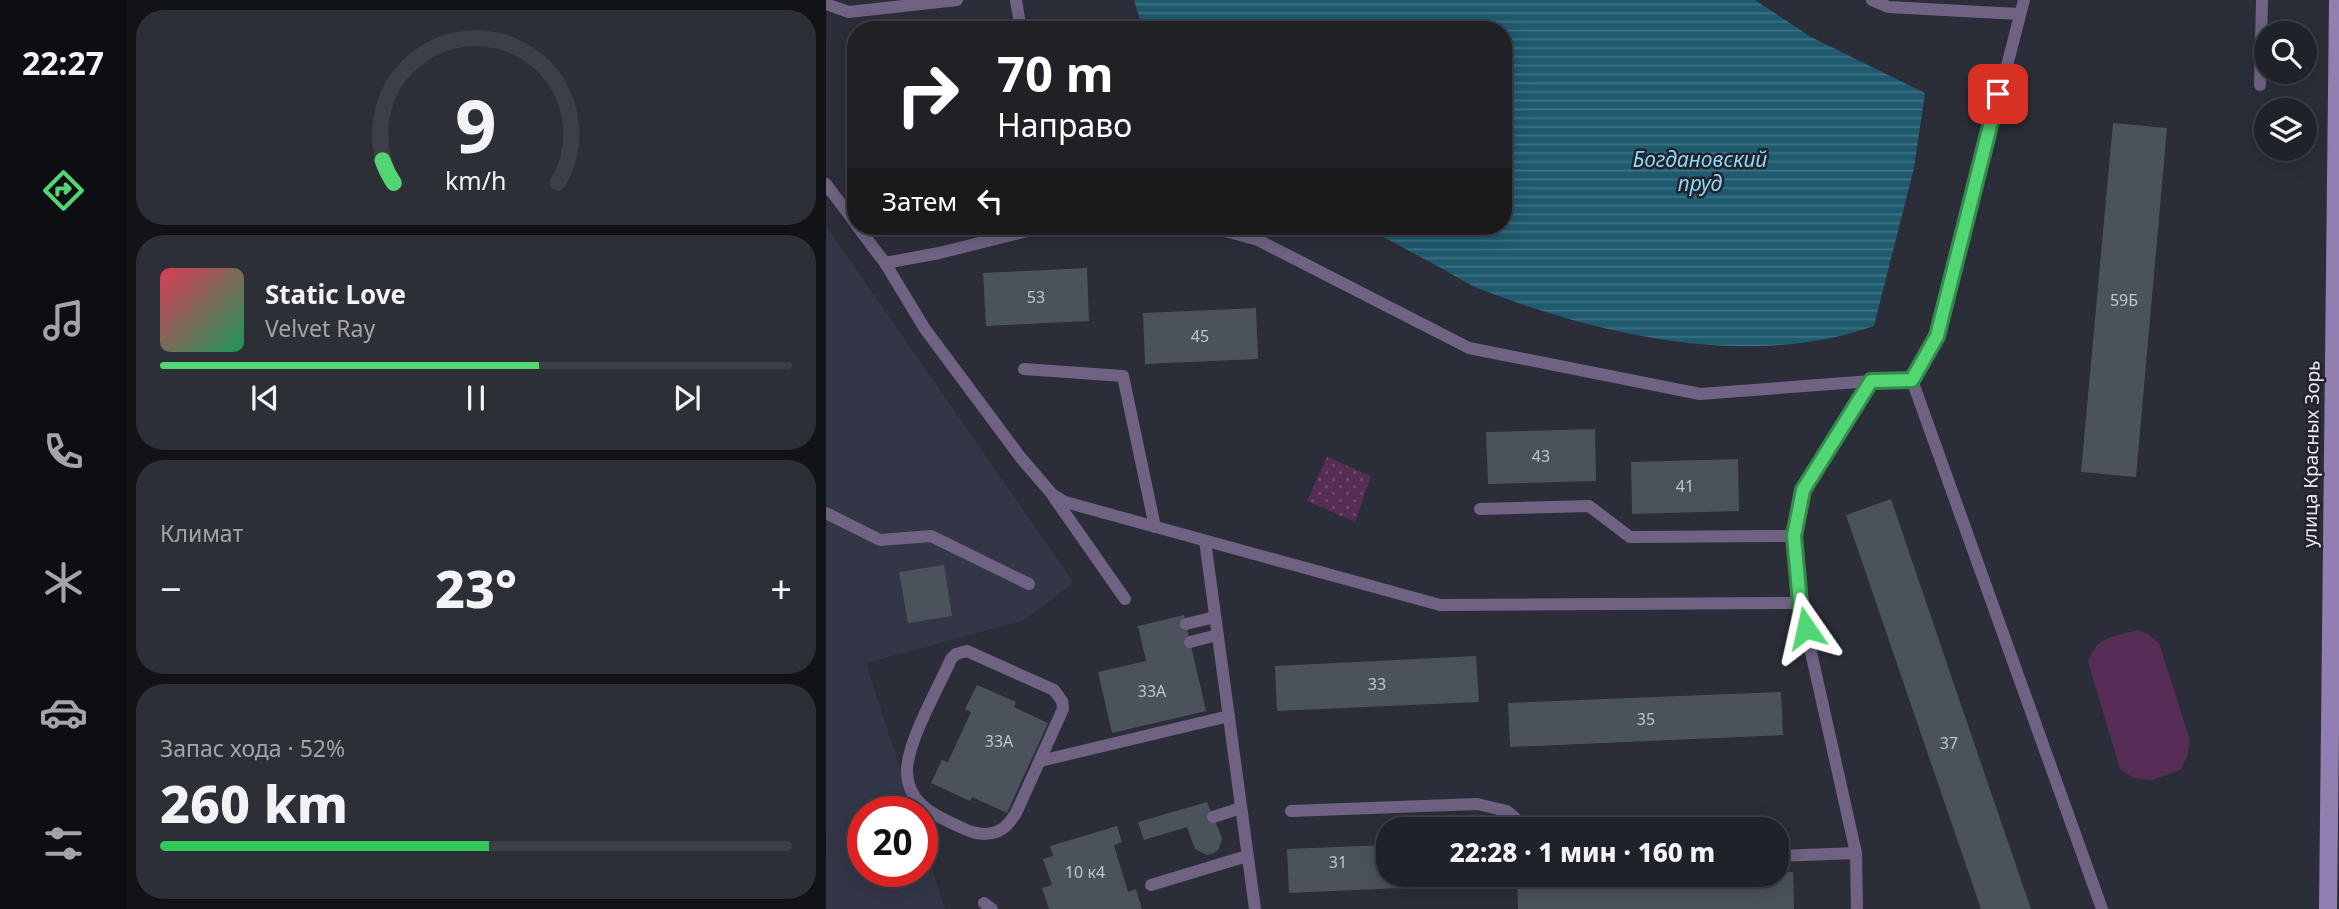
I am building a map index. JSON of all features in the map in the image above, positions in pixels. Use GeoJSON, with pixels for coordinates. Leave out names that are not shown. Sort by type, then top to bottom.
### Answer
{"type":"FeatureCollection","features":[{"type":"Feature","properties":{"kind":"street","name":"улица Красных Зорь"},"geometry":{"type":"LineString","coordinates":[[2328,909],[2338,0]]}},
{"type":"Feature","properties":{"kind":"lane"},"geometry":{"type":"LineString","coordinates":[[826,4],[849,12],[957,0]]}},
{"type":"Feature","properties":{"kind":"lane"},"geometry":{"type":"LineString","coordinates":[[1016,0],[1020,21]]}},
{"type":"Feature","properties":{"kind":"lane"},"geometry":{"type":"LineString","coordinates":[[1872,0],[1888,7],[2019,14]]}},
{"type":"Feature","properties":{"kind":"lane"},"geometry":{"type":"LineString","coordinates":[[2024,0],[1937,336],[1912,380],[2102,909]]}},
{"type":"Feature","properties":{"kind":"lane"},"geometry":{"type":"LineString","coordinates":[[2260,85],[2262,0]]}},
{"type":"Feature","properties":{"kind":"lane"},"geometry":{"type":"LineString","coordinates":[[826,184],[847,213]]}},
{"type":"Feature","properties":{"kind":"lane"},"geometry":{"type":"LineString","coordinates":[[864,235],[885,263],[925,329],[1021,458],[1052,494],[1125,599]]}},
{"type":"Feature","properties":{"kind":"lane"},"geometry":{"type":"LineString","coordinates":[[885,263],[1012,235]]}},
{"type":"Feature","properties":{"kind":"lane"},"geometry":{"type":"LineString","coordinates":[[1240,235],[1258,240],[1469,348],[1700,394],[1912,380]]}},
{"type":"Feature","properties":{"kind":"lane"},"geometry":{"type":"LineString","coordinates":[[1024,369],[1123,376],[1155,527]]}},
{"type":"Feature","properties":{"kind":"lane"},"geometry":{"type":"LineString","coordinates":[[1857,909],[1856,853],[1800,603],[1794,536],[1803,490],[1871,381]]}},
{"type":"Feature","properties":{"kind":"lane"},"geometry":{"type":"LineString","coordinates":[[1052,494],[1065,502],[1440,605],[1800,603]]}},
{"type":"Feature","properties":{"kind":"lane"},"geometry":{"type":"LineString","coordinates":[[1480,509],[1589,506],[1630,537],[1794,536]]}},
{"type":"Feature","properties":{"kind":"lane"},"geometry":{"type":"LineString","coordinates":[[826,513],[880,540],[931,536],[1029,584]]}},
{"type":"Feature","properties":{"kind":"lane"},"geometry":{"type":"LineString","coordinates":[[1205,541],[1255,909]]}},
{"type":"Feature","properties":{"kind":"lane"},"geometry":{"type":"LineString","coordinates":[[1186,624],[1215,617]]}},
{"type":"Feature","properties":{"kind":"lane"},"geometry":{"type":"LineString","coordinates":[[1189,642],[1217,635]]}},
{"type":"Feature","properties":{"kind":"lane"},"geometry":{"type":"LineString","coordinates":[[967,651],[972,653],[1054,690],[1059,696],[1063,709],[1061,716],[1040,761],[1009,824],[994,833],[972,833],[928,813],[917,800],[909,783],[907,770],[911,750],[951,659],[956,654],[967,651]]}},
{"type":"Feature","properties":{"kind":"lane"},"geometry":{"type":"LineString","coordinates":[[1040,761],[1229,716]]}},
{"type":"Feature","properties":{"kind":"lane"},"geometry":{"type":"LineString","coordinates":[[1291,811],[1477,804],[1507,811],[1514,817]]}},
{"type":"Feature","properties":{"kind":"lane"},"geometry":{"type":"LineString","coordinates":[[1213,817],[1241,808]]}},
{"type":"Feature","properties":{"kind":"lane"},"geometry":{"type":"LineString","coordinates":[[1789,856],[1856,853]]}},
{"type":"Feature","properties":{"kind":"lane"},"geometry":{"type":"LineString","coordinates":[[1151,885],[1247,856]]}},
{"type":"Feature","properties":{"kind":"shaded area"},"geometry":{"type":"Polygon","coordinates":[[[826,226],[1074,583],[1022,621],[866,663],[909,796],[847,796],[847,887],[938,887],[945,909],[826,909],[826,226]]]}},
{"type":"Feature","properties":{"kind":"shaded area"},"geometry":{"type":"Polygon","coordinates":[[[1327,457],[1371,476],[1355,522],[1307,501],[1327,457]]]}},
{"type":"Feature","properties":{"kind":"shaded area"},"geometry":{"type":"Polygon","coordinates":[[[2138,630],[2159,643],[2190,740],[2187,757],[2180,770],[2152,780],[2133,778],[2120,769],[2088,662],[2091,653],[2101,642],[2138,630]]]}},
{"type":"Feature","properties":{"kind":"water","name":"Богдановский пруд"},"geometry":{"type":"Polygon","coordinates":[[[1134,0],[1755,0],[1811,37],[1925,93],[1914,168],[1874,326],[1826,339],[1777,345],[1726,346],[1624,333],[1526,306],[1475,287],[1380,235],[1512,235],[1512,21],[1140,21],[1134,0]]]}},
{"type":"Feature","properties":{"kind":"building"},"geometry":{"type":"Polygon","coordinates":[[[2113,123],[2167,128],[2136,477],[2081,472],[2113,123]]]}},
{"type":"Feature","properties":{"kind":"building"},"geometry":{"type":"Polygon","coordinates":[[[1087,268],[1089,321],[986,326],[983,273],[1087,268]]]}},
{"type":"Feature","properties":{"kind":"building"},"geometry":{"type":"Polygon","coordinates":[[[1256,308],[1258,359],[1145,364],[1143,313],[1256,308]]]}},
{"type":"Feature","properties":{"kind":"building"},"geometry":{"type":"Polygon","coordinates":[[[1595,429],[1596,481],[1488,484],[1486,432],[1595,429]]]}},
{"type":"Feature","properties":{"kind":"building"},"geometry":{"type":"Polygon","coordinates":[[[1738,459],[1739,511],[1632,514],[1631,462],[1738,459]]]}},
{"type":"Feature","properties":{"kind":"building"},"geometry":{"type":"Polygon","coordinates":[[[1891,499],[2031,909],[1981,909],[1846,515],[1891,499]]]}},
{"type":"Feature","properties":{"kind":"building"},"geometry":{"type":"Polygon","coordinates":[[[944,565],[952,616],[908,623],[899,572],[944,565]]]}},
{"type":"Feature","properties":{"kind":"building"},"geometry":{"type":"Polygon","coordinates":[[[1184,615],[1206,711],[1112,733],[1098,672],[1146,661],[1138,626],[1184,615]]]}},
{"type":"Feature","properties":{"kind":"building"},"geometry":{"type":"Polygon","coordinates":[[[1476,656],[1479,702],[1277,711],[1275,666],[1476,656]]]}},
{"type":"Feature","properties":{"kind":"building"},"geometry":{"type":"Polygon","coordinates":[[[977,685],[1016,702],[1014,707],[1048,723],[1007,813],[972,797],[970,801],[931,783],[942,760],[948,762],[971,712],[965,709],[977,685]]]}},
{"type":"Feature","properties":{"kind":"building"},"geometry":{"type":"Polygon","coordinates":[[[1781,692],[1783,735],[1510,747],[1508,703],[1781,692]]]}},
{"type":"Feature","properties":{"kind":"building"},"geometry":{"type":"Polygon","coordinates":[[[1207,802],[1222,838],[1219,849],[1214,853],[1207,855],[1195,849],[1187,827],[1144,840],[1138,822],[1207,802]]]}},
{"type":"Feature","properties":{"kind":"building"},"geometry":{"type":"Polygon","coordinates":[[[1117,826],[1122,842],[1114,845],[1128,892],[1136,889],[1142,909],[1049,909],[1042,888],[1052,885],[1043,859],[1053,856],[1050,846],[1117,826]]]}},
{"type":"Feature","properties":{"kind":"building"},"geometry":{"type":"Polygon","coordinates":[[[1376,845],[1376,887],[1424,887],[1289,893],[1287,849],[1376,845]]]}},
{"type":"Feature","properties":{"kind":"building"},"geometry":{"type":"Polygon","coordinates":[[[1789,872],[1793,872],[1794,909],[1518,909],[1517,887],[1789,887],[1789,872]]]}},
{"type":"Feature","properties":{"kind":"route"},"geometry":{"type":"LineString","coordinates":[[1806,628],[1800,603],[1794,536],[1803,490],[1871,381],[1912,380],[1937,336],[1998,94]]}}]}
